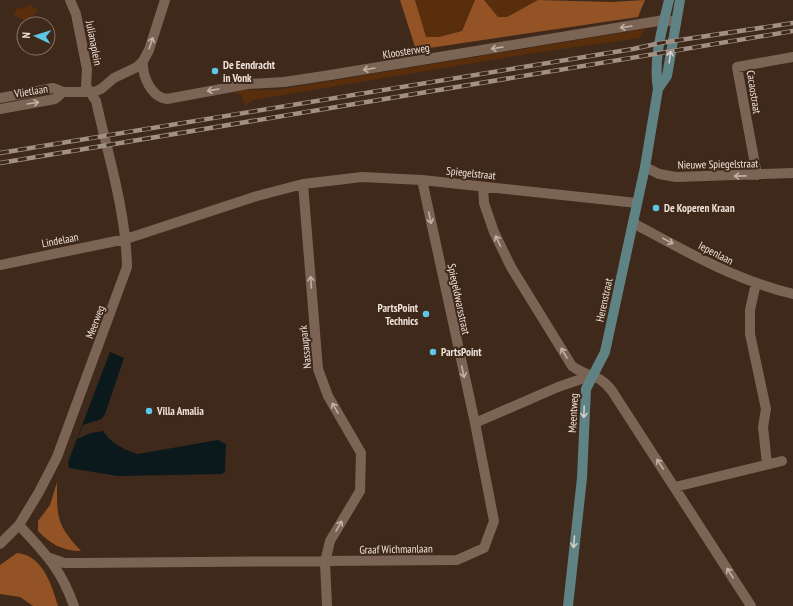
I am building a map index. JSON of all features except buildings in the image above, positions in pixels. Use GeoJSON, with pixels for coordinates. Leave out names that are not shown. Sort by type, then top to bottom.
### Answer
{"type":"FeatureCollection","features":[{"type":"Feature","properties":{"kind":"main road","name":"Herenstraat"},"geometry":{"type":"LineString","coordinates":[[593,375],[605,352],[645,167],[658,89],[656,75],[664,20],[669,0]]}},
{"type":"Feature","properties":{"kind":"main road","name":"Herenstraat"},"geometry":{"type":"LineString","coordinates":[[658,89],[667,76],[680,0]]}},
{"type":"Feature","properties":{"kind":"main road","name":"Meentweg"},"geometry":{"type":"LineString","coordinates":[[568,606],[582,478],[586,389],[593,375]]}},
{"type":"Feature","properties":{"kind":"street","name":"Julianaplein"},"geometry":{"type":"LineString","coordinates":[[70,0],[76,14],[85,60],[87,75],[86,86],[88,92]]}},
{"type":"Feature","properties":{"kind":"street"},"geometry":{"type":"LineString","coordinates":[[88,92],[101,89],[114,78],[128,72],[143,61],[149,50],[165,0]]}},
{"type":"Feature","properties":{"kind":"street","name":"Kloosterweg"},"geometry":{"type":"LineString","coordinates":[[143,61],[144,73],[154,93],[159,98],[167,98],[248,84],[284,82],[324,76],[664,20],[676,22]]}},
{"type":"Feature","properties":{"kind":"street","name":"Cacaostraat"},"geometry":{"type":"LineString","coordinates":[[757,176],[737,67],[793,57]]}},
{"type":"Feature","properties":{"kind":"street"},"geometry":{"type":"LineString","coordinates":[[128,72],[142,75],[148,81]]}},
{"type":"Feature","properties":{"kind":"street","name":"Vlietlaan"},"geometry":{"type":"LineString","coordinates":[[0,98],[53,88],[63,92],[88,92]]}},
{"type":"Feature","properties":{"kind":"street","name":"Vlietlaan"},"geometry":{"type":"LineString","coordinates":[[0,109],[55,100],[63,92]]}},
{"type":"Feature","properties":{"kind":"street","name":"Meerweg"},"geometry":{"type":"LineString","coordinates":[[0,544],[19,525],[57,457],[124,280],[127,267],[126,239],[96,101],[88,92]]}},
{"type":"Feature","properties":{"kind":"street","name":"Nieuwe Spiegelstraat"},"geometry":{"type":"LineString","coordinates":[[645,167],[659,174],[676,177],[757,176],[793,173]]}},
{"type":"Feature","properties":{"kind":"street","name":"Spiegelstraat"},"geometry":{"type":"LineString","coordinates":[[303,184],[362,177],[422,180],[637,203]]}},
{"type":"Feature","properties":{"kind":"street","name":"Spiegeldwarsstraat"},"geometry":{"type":"LineString","coordinates":[[422,180],[475,422]]}},
{"type":"Feature","properties":{"kind":"street"},"geometry":{"type":"LineString","coordinates":[[126,239],[257,196],[303,184]]}},
{"type":"Feature","properties":{"kind":"street","name":"Nassaupark"},"geometry":{"type":"LineString","coordinates":[[303,184],[318,369],[328,396],[361,453],[360,491],[330,541],[325,562],[327,606]]}},
{"type":"Feature","properties":{"kind":"street"},"geometry":{"type":"LineString","coordinates":[[483,187],[484,203],[494,232],[511,267],[572,366],[580,372],[593,375],[606,383],[612,391],[751,606]]}},
{"type":"Feature","properties":{"kind":"street","name":"Iepenlaan"},"geometry":{"type":"LineString","coordinates":[[633,223],[727,273],[793,294]]}},
{"type":"Feature","properties":{"kind":"street","name":"Lindelaan"},"geometry":{"type":"LineString","coordinates":[[0,265],[126,239]]}},
{"type":"Feature","properties":{"kind":"street"},"geometry":{"type":"LineString","coordinates":[[756,283],[750,310],[750,334],[766,408],[763,427],[767,464]]}},
{"type":"Feature","properties":{"kind":"street"},"geometry":{"type":"LineString","coordinates":[[475,422],[558,387],[593,375]]}},
{"type":"Feature","properties":{"kind":"street","name":"Graaf Wichmanlaan"},"geometry":{"type":"LineString","coordinates":[[50,558],[71,563],[457,560],[484,548],[494,521],[475,422]]}},
{"type":"Feature","properties":{"kind":"street"},"geometry":{"type":"LineString","coordinates":[[675,487],[782,461]]}},
{"type":"Feature","properties":{"kind":"street"},"geometry":{"type":"LineString","coordinates":[[19,525],[50,558],[66,585],[74,606]]}},
{"type":"Feature","properties":{"kind":"shaded area"},"geometry":{"type":"Polygon","coordinates":[[[400,0],[415,0],[426,37],[439,37],[462,31],[475,0],[484,0],[498,17],[507,17],[538,0],[612,2],[645,0],[638,17],[416,50],[400,0]]]}},
{"type":"Feature","properties":{"kind":"shaded area"},"geometry":{"type":"Polygon","coordinates":[[[415,0],[475,0],[462,31],[439,37],[425,37],[415,0]]]}},
{"type":"Feature","properties":{"kind":"shaded area"},"geometry":{"type":"Polygon","coordinates":[[[484,0],[538,0],[507,17],[498,17],[484,0]]]}},
{"type":"Feature","properties":{"kind":"shaded area"},"geometry":{"type":"Polygon","coordinates":[[[30,5],[38,10],[33,16],[16,16],[13,15],[18,7],[23,9],[30,5]]]}},
{"type":"Feature","properties":{"kind":"shaded area"},"geometry":{"type":"Polygon","coordinates":[[[645,29],[640,38],[534,53],[253,100],[245,106],[241,95],[233,92],[248,90],[276,90],[645,29]]]}},
{"type":"Feature","properties":{"kind":"shaded area"},"geometry":{"type":"Polygon","coordinates":[[[110,352],[124,358],[105,414],[100,421],[109,438],[120,447],[138,454],[218,440],[226,444],[225,472],[221,474],[118,476],[69,468],[68,462],[110,352]]]}},
{"type":"Feature","properties":{"kind":"shaded area"},"geometry":{"type":"Polygon","coordinates":[[[57,482],[57,504],[62,527],[81,551],[68,550],[57,546],[47,540],[38,531],[38,521],[50,505],[57,482]]]}},
{"type":"Feature","properties":{"kind":"shaded area"},"geometry":{"type":"Polygon","coordinates":[[[17,553],[34,559],[40,565],[53,590],[58,606],[33,606],[20,597],[0,594],[0,565],[17,553]]]}},
{"type":"Feature","properties":{"kind":"pier"},"geometry":{"type":"Polygon","coordinates":[[[102,419],[101,425],[103,431],[91,433],[77,439],[83,425],[102,419]]]}},
{"type":"Feature","properties":{"kind":"railway"},"geometry":{"type":"LineString","coordinates":[[0,153],[633,49],[660,43],[793,23]]}},
{"type":"Feature","properties":{"kind":"railway"},"geometry":{"type":"LineString","coordinates":[[0,163],[793,31]]}},
{"type":"Feature","properties":{"kind":"place","name":"De Eendracht in Vonk"},"geometry":{"type":"Point","coordinates":[215,71]}},
{"type":"Feature","properties":{"kind":"place","name":"De Koperen Kraan"},"geometry":{"type":"Point","coordinates":[656,208]}},
{"type":"Feature","properties":{"kind":"place","name":"PartsPoint Technics"},"geometry":{"type":"Point","coordinates":[426,314]}},
{"type":"Feature","properties":{"kind":"place","name":"PartsPoint"},"geometry":{"type":"Point","coordinates":[433,352]}},
{"type":"Feature","properties":{"kind":"place","name":"Villa Amalia"},"geometry":{"type":"Point","coordinates":[149,411]}}]}
